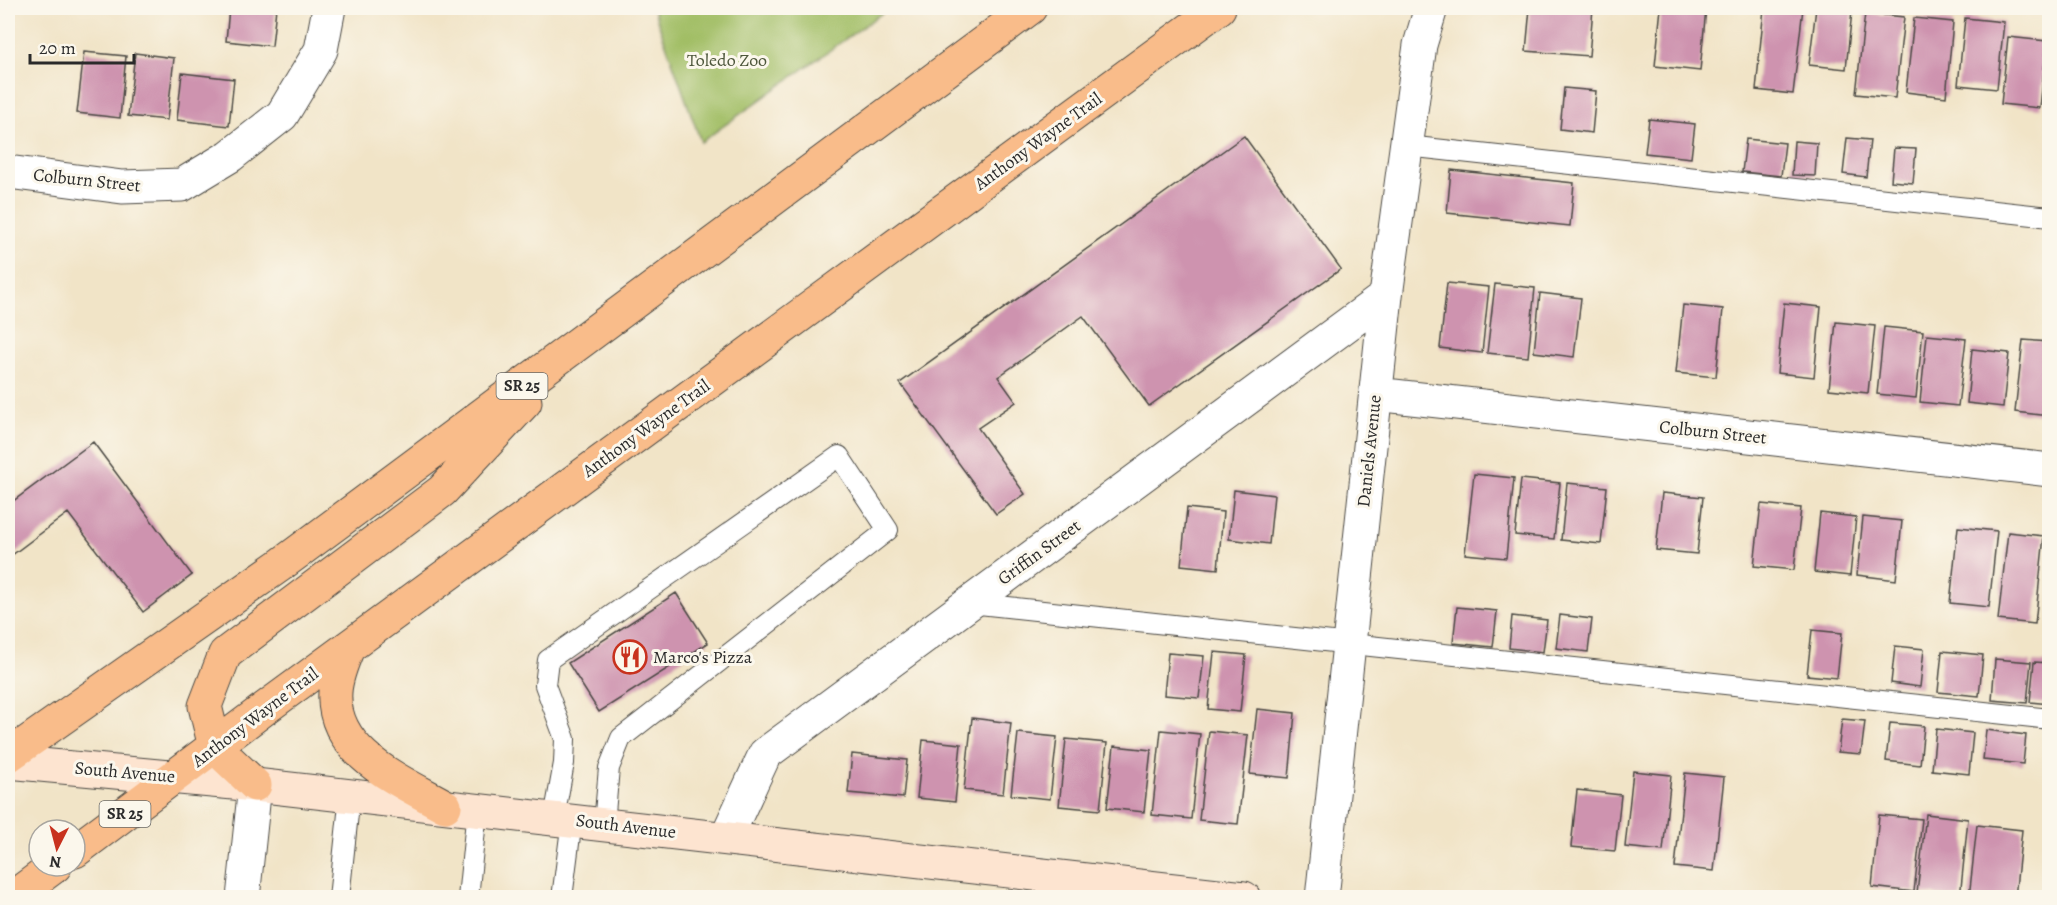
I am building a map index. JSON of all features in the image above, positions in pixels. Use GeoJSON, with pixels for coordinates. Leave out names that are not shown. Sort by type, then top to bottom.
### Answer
{"type":"FeatureCollection","features":[{"type":"Feature","properties":{"kind":"highway","name":"SR 25"},"geometry":{"type":"LineString","coordinates":[[8,756],[279,566],[1030,8]]}},
{"type":"Feature","properties":{"kind":"highway","name":"Anthony Wayne Trail"},"geometry":{"type":"LineString","coordinates":[[87,842],[1219,8]]}},
{"type":"Feature","properties":{"kind":"highway"},"geometry":{"type":"LineString","coordinates":[[255,784],[215,747],[205,706],[225,654],[442,491],[584,340]]}},
{"type":"Feature","properties":{"kind":"highway"},"geometry":{"type":"LineString","coordinates":[[348,648],[339,670],[335,692],[339,725],[351,743],[368,760],[461,808]]}},
{"type":"Feature","properties":{"kind":"highway"},"geometry":{"type":"LineString","coordinates":[[12,897],[38,878]]}},
{"type":"Feature","properties":{"kind":"street","name":"Colburn Street"},"geometry":{"type":"LineString","coordinates":[[8,172],[122,187],[182,185],[230,156],[282,115],[321,51],[329,8]]}},
{"type":"Feature","properties":{"kind":"street","name":"Daniels Avenue"},"geometry":{"type":"LineString","coordinates":[[1322,897],[1386,296],[1420,45],[1431,8]]}},
{"type":"Feature","properties":{"kind":"street","name":"Griffin Street"},"geometry":{"type":"LineString","coordinates":[[726,838],[765,754],[1386,296]]}},
{"type":"Feature","properties":{"kind":"street","name":"Colburn Street"},"geometry":{"type":"LineString","coordinates":[[1376,394],[2049,470]]}},
{"type":"Feature","properties":{"kind":"street","name":"South Avenue"},"geometry":{"type":"LineString","coordinates":[[8,762],[255,784],[1244,897]]}},
{"type":"Feature","properties":{"kind":"street"},"geometry":{"type":"LineString","coordinates":[[243,897],[255,784]]}},
{"type":"Feature","properties":{"kind":"lane"},"geometry":{"type":"LineString","coordinates":[[1407,146],[2049,217]]}},
{"type":"Feature","properties":{"kind":"lane"},"geometry":{"type":"LineString","coordinates":[[562,897],[565,739],[546,685],[548,660],[839,456],[888,530],[621,738],[609,768],[604,824]]}},
{"type":"Feature","properties":{"kind":"lane"},"geometry":{"type":"LineString","coordinates":[[970,603],[2049,719]]}},
{"type":"Feature","properties":{"kind":"lane"},"geometry":{"type":"LineString","coordinates":[[339,897],[350,795]]}},
{"type":"Feature","properties":{"kind":"lane"},"geometry":{"type":"LineString","coordinates":[[461,808],[468,897]]}},
{"type":"Feature","properties":{"kind":"green space","name":"Toledo Zoo"},"geometry":{"type":"Polygon","coordinates":[[[653,8],[889,8],[701,142],[653,8]]]}},
{"type":"Feature","properties":{"kind":"building"},"geometry":{"type":"Polygon","coordinates":[[[229,8],[276,8],[272,46],[226,41],[229,8]]]}},
{"type":"Feature","properties":{"kind":"building"},"geometry":{"type":"Polygon","coordinates":[[[1530,8],[1593,8],[1589,56],[1526,51],[1530,8]]]}},
{"type":"Feature","properties":{"kind":"building"},"geometry":{"type":"Polygon","coordinates":[[[1661,8],[1706,8],[1700,71],[1655,66],[1661,8]]]}},
{"type":"Feature","properties":{"kind":"building"},"geometry":{"type":"Polygon","coordinates":[[[1764,8],[1803,8],[1793,94],[1756,90],[1764,8]]]}},
{"type":"Feature","properties":{"kind":"building"},"geometry":{"type":"Polygon","coordinates":[[[1816,8],[1852,11],[1846,69],[1809,65],[1816,8]]]}},
{"type":"Feature","properties":{"kind":"building"},"geometry":{"type":"Polygon","coordinates":[[[1865,13],[1904,17],[1895,98],[1856,94],[1865,13]]]}},
{"type":"Feature","properties":{"kind":"building"},"geometry":{"type":"Polygon","coordinates":[[[1914,18],[1953,22],[1946,97],[1906,92],[1914,18]]]}},
{"type":"Feature","properties":{"kind":"building"},"geometry":{"type":"Polygon","coordinates":[[[1965,18],[2004,22],[1997,89],[1958,85],[1965,18]]]}},
{"type":"Feature","properties":{"kind":"building"},"geometry":{"type":"Polygon","coordinates":[[[2008,37],[2047,41],[2040,108],[2001,104],[2008,37]]]}},
{"type":"Feature","properties":{"kind":"building"},"geometry":{"type":"Polygon","coordinates":[[[84,52],[126,56],[120,118],[77,113],[84,52]]]}},
{"type":"Feature","properties":{"kind":"building"},"geometry":{"type":"Polygon","coordinates":[[[135,53],[174,58],[167,120],[128,116],[135,53]]]}},
{"type":"Feature","properties":{"kind":"building"},"geometry":{"type":"Polygon","coordinates":[[[182,73],[234,79],[229,126],[177,120],[182,73]]]}},
{"type":"Feature","properties":{"kind":"building"},"geometry":{"type":"Polygon","coordinates":[[[1564,88],[1596,91],[1592,133],[1560,129],[1564,88]]]}},
{"type":"Feature","properties":{"kind":"building"},"geometry":{"type":"Polygon","coordinates":[[[1649,119],[1695,124],[1691,158],[1645,153],[1649,119]]]}},
{"type":"Feature","properties":{"kind":"building"},"geometry":{"type":"Polygon","coordinates":[[[1244,136],[1341,269],[1149,406],[1083,316],[998,377],[1016,402],[978,428],[1025,494],[996,514],[900,383],[1244,136]]]}},
{"type":"Feature","properties":{"kind":"building"},"geometry":{"type":"Polygon","coordinates":[[[1847,138],[1870,140],[1866,177],[1843,174],[1847,138]]]}},
{"type":"Feature","properties":{"kind":"building"},"geometry":{"type":"Polygon","coordinates":[[[1746,139],[1785,143],[1781,176],[1742,172],[1746,139]]]}},
{"type":"Feature","properties":{"kind":"building"},"geometry":{"type":"Polygon","coordinates":[[[1794,141],[1817,143],[1815,176],[1792,175],[1794,141]]]}},
{"type":"Feature","properties":{"kind":"building"},"geometry":{"type":"Polygon","coordinates":[[[1894,148],[1916,149],[1913,183],[1891,181],[1894,148]]]}},
{"type":"Feature","properties":{"kind":"building"},"geometry":{"type":"Polygon","coordinates":[[[1451,170],[1574,183],[1570,226],[1447,213],[1451,170]]]}},
{"type":"Feature","properties":{"kind":"building"},"geometry":{"type":"Polygon","coordinates":[[[1447,283],[1489,287],[1482,353],[1440,348],[1447,283]]]}},
{"type":"Feature","properties":{"kind":"building"},"geometry":{"type":"Polygon","coordinates":[[[1495,284],[1535,288],[1528,357],[1487,353],[1495,284]]]}},
{"type":"Feature","properties":{"kind":"building"},"geometry":{"type":"Polygon","coordinates":[[[1540,293],[1581,298],[1574,357],[1534,352],[1540,293]]]}},
{"type":"Feature","properties":{"kind":"building"},"geometry":{"type":"Polygon","coordinates":[[[1784,303],[1821,307],[1814,377],[1777,373],[1784,303]]]}},
{"type":"Feature","properties":{"kind":"building"},"geometry":{"type":"Polygon","coordinates":[[[1683,305],[1723,309],[1716,377],[1676,373],[1683,305]]]}},
{"type":"Feature","properties":{"kind":"building"},"geometry":{"type":"Polygon","coordinates":[[[1836,322],[1875,326],[1868,393],[1829,389],[1836,322]]]}},
{"type":"Feature","properties":{"kind":"building"},"geometry":{"type":"Polygon","coordinates":[[[1884,327],[1923,331],[1916,398],[1877,394],[1884,327]]]}},
{"type":"Feature","properties":{"kind":"building"},"geometry":{"type":"Polygon","coordinates":[[[1927,335],[1966,339],[1958,406],[1920,402],[1927,335]]]}},
{"type":"Feature","properties":{"kind":"building"},"geometry":{"type":"Polygon","coordinates":[[[2023,340],[2050,342],[2050,416],[2015,412],[2023,340]]]}},
{"type":"Feature","properties":{"kind":"building"},"geometry":{"type":"Polygon","coordinates":[[[1972,349],[2009,353],[2003,407],[1967,403],[1972,349]]]}},
{"type":"Feature","properties":{"kind":"building"},"geometry":{"type":"Polygon","coordinates":[[[93,442],[192,575],[143,612],[68,513],[8,558],[8,505],[93,442]]]}},
{"type":"Feature","properties":{"kind":"building"},"geometry":{"type":"Polygon","coordinates":[[[1474,474],[1514,478],[1506,558],[1465,554],[1474,474]]]}},
{"type":"Feature","properties":{"kind":"building"},"geometry":{"type":"Polygon","coordinates":[[[1521,479],[1560,483],[1554,539],[1515,535],[1521,479]]]}},
{"type":"Feature","properties":{"kind":"building"},"geometry":{"type":"Polygon","coordinates":[[[1567,483],[1607,487],[1601,544],[1561,540],[1567,483]]]}},
{"type":"Feature","properties":{"kind":"building"},"geometry":{"type":"Polygon","coordinates":[[[1234,490],[1274,495],[1269,544],[1229,539],[1234,490]]]}},
{"type":"Feature","properties":{"kind":"building"},"geometry":{"type":"Polygon","coordinates":[[[1662,493],[1703,497],[1697,554],[1656,550],[1662,493]]]}},
{"type":"Feature","properties":{"kind":"building"},"geometry":{"type":"Polygon","coordinates":[[[1761,504],[1801,508],[1794,570],[1754,566],[1761,504]]]}},
{"type":"Feature","properties":{"kind":"building"},"geometry":{"type":"Polygon","coordinates":[[[1187,508],[1223,512],[1218,569],[1181,565],[1187,508]]]}},
{"type":"Feature","properties":{"kind":"building"},"geometry":{"type":"Polygon","coordinates":[[[1820,513],[1856,517],[1850,576],[1814,572],[1820,513]]]}},
{"type":"Feature","properties":{"kind":"building"},"geometry":{"type":"Polygon","coordinates":[[[1863,517],[1902,521],[1896,580],[1857,575],[1863,517]]]}},
{"type":"Feature","properties":{"kind":"building"},"geometry":{"type":"Polygon","coordinates":[[[1958,527],[1997,531],[1989,607],[1950,603],[1958,527]]]}},
{"type":"Feature","properties":{"kind":"building"},"geometry":{"type":"Polygon","coordinates":[[[2008,532],[2044,536],[2035,624],[1998,620],[2008,532]]]}},
{"type":"Feature","properties":{"kind":"building"},"geometry":{"type":"Polygon","coordinates":[[[676,593],[708,643],[599,712],[568,663],[676,593]]]}},
{"type":"Feature","properties":{"kind":"building"},"geometry":{"type":"Polygon","coordinates":[[[1457,607],[1497,611],[1493,647],[1453,643],[1457,607]]]}},
{"type":"Feature","properties":{"kind":"building"},"geometry":{"type":"Polygon","coordinates":[[[1560,615],[1592,619],[1588,652],[1556,648],[1560,615]]]}},
{"type":"Feature","properties":{"kind":"building"},"geometry":{"type":"Polygon","coordinates":[[[1512,616],[1547,620],[1543,652],[1509,648],[1512,616]]]}},
{"type":"Feature","properties":{"kind":"building"},"geometry":{"type":"Polygon","coordinates":[[[1812,630],[1842,633],[1837,678],[1807,675],[1812,630]]]}},
{"type":"Feature","properties":{"kind":"building"},"geometry":{"type":"Polygon","coordinates":[[[1895,646],[1924,649],[1920,687],[1891,683],[1895,646]]]}},
{"type":"Feature","properties":{"kind":"building"},"geometry":{"type":"Polygon","coordinates":[[[1942,651],[1983,655],[1979,696],[1938,692],[1942,651]]]}},
{"type":"Feature","properties":{"kind":"building"},"geometry":{"type":"Polygon","coordinates":[[[1214,652],[1246,655],[1240,712],[1208,709],[1214,652]]]}},
{"type":"Feature","properties":{"kind":"building"},"geometry":{"type":"Polygon","coordinates":[[[1168,653],[1204,656],[1199,698],[1164,695],[1168,653]]]}},
{"type":"Feature","properties":{"kind":"building"},"geometry":{"type":"Polygon","coordinates":[[[1995,659],[2031,662],[2027,703],[1992,700],[1995,659]]]}},
{"type":"Feature","properties":{"kind":"building"},"geometry":{"type":"Polygon","coordinates":[[[2034,662],[2050,663],[2050,704],[2030,702],[2034,662]]]}},
{"type":"Feature","properties":{"kind":"building"},"geometry":{"type":"Polygon","coordinates":[[[1257,709],[1295,713],[1289,778],[1250,774],[1257,709]]]}},
{"type":"Feature","properties":{"kind":"building"},"geometry":{"type":"Polygon","coordinates":[[[972,718],[1011,723],[1003,794],[964,790],[972,718]]]}},
{"type":"Feature","properties":{"kind":"building"},"geometry":{"type":"Polygon","coordinates":[[[1842,719],[1865,721],[1861,754],[1838,752],[1842,719]]]}},
{"type":"Feature","properties":{"kind":"building"},"geometry":{"type":"Polygon","coordinates":[[[1890,723],[1924,726],[1920,765],[1886,761],[1890,723]]]}},
{"type":"Feature","properties":{"kind":"building"},"geometry":{"type":"Polygon","coordinates":[[[1936,729],[1973,733],[1969,774],[1932,770],[1936,729]]]}},
{"type":"Feature","properties":{"kind":"building"},"geometry":{"type":"Polygon","coordinates":[[[1161,730],[1200,734],[1191,819],[1152,815],[1161,730]]]}},
{"type":"Feature","properties":{"kind":"building"},"geometry":{"type":"Polygon","coordinates":[[[1986,730],[2026,735],[2023,764],[1983,760],[1986,730]]]}},
{"type":"Feature","properties":{"kind":"building"},"geometry":{"type":"Polygon","coordinates":[[[1209,731],[1248,735],[1238,824],[1199,820],[1209,731]]]}},
{"type":"Feature","properties":{"kind":"building"},"geometry":{"type":"Polygon","coordinates":[[[1018,733],[1057,737],[1050,799],[1011,795],[1018,733]]]}},
{"type":"Feature","properties":{"kind":"building"},"geometry":{"type":"Polygon","coordinates":[[[1066,739],[1107,743],[1100,810],[1059,806],[1066,739]]]}},
{"type":"Feature","properties":{"kind":"building"},"geometry":{"type":"Polygon","coordinates":[[[923,740],[961,744],[955,802],[917,798],[923,740]]]}},
{"type":"Feature","properties":{"kind":"building"},"geometry":{"type":"Polygon","coordinates":[[[1114,746],[1151,750],[1144,812],[1107,808],[1114,746]]]}},
{"type":"Feature","properties":{"kind":"building"},"geometry":{"type":"Polygon","coordinates":[[[852,754],[907,760],[903,798],[848,793],[852,754]]]}},
{"type":"Feature","properties":{"kind":"building"},"geometry":{"type":"Polygon","coordinates":[[[1633,771],[1671,775],[1663,851],[1625,847],[1633,771]]]}},
{"type":"Feature","properties":{"kind":"building"},"geometry":{"type":"Polygon","coordinates":[[[1685,773],[1724,777],[1714,871],[1675,867],[1685,773]]]}},
{"type":"Feature","properties":{"kind":"building"},"geometry":{"type":"Polygon","coordinates":[[[1577,790],[1621,795],[1615,851],[1571,847],[1577,790]]]}},
{"type":"Feature","properties":{"kind":"building"},"geometry":{"type":"Polygon","coordinates":[[[1926,814],[1968,819],[1960,898],[1917,893],[1926,814]]]}},
{"type":"Feature","properties":{"kind":"building"},"geometry":{"type":"Polygon","coordinates":[[[1879,815],[1922,819],[1914,892],[1872,887],[1879,815]]]}},
{"type":"Feature","properties":{"kind":"building"},"geometry":{"type":"Polygon","coordinates":[[[1977,825],[2022,830],[2015,898],[1969,898],[1977,825]]]}},
{"type":"Feature","properties":{"kind":"place","name":"Marco's Pizza"},"geometry":{"type":"Point","coordinates":[630,657]}}]}
